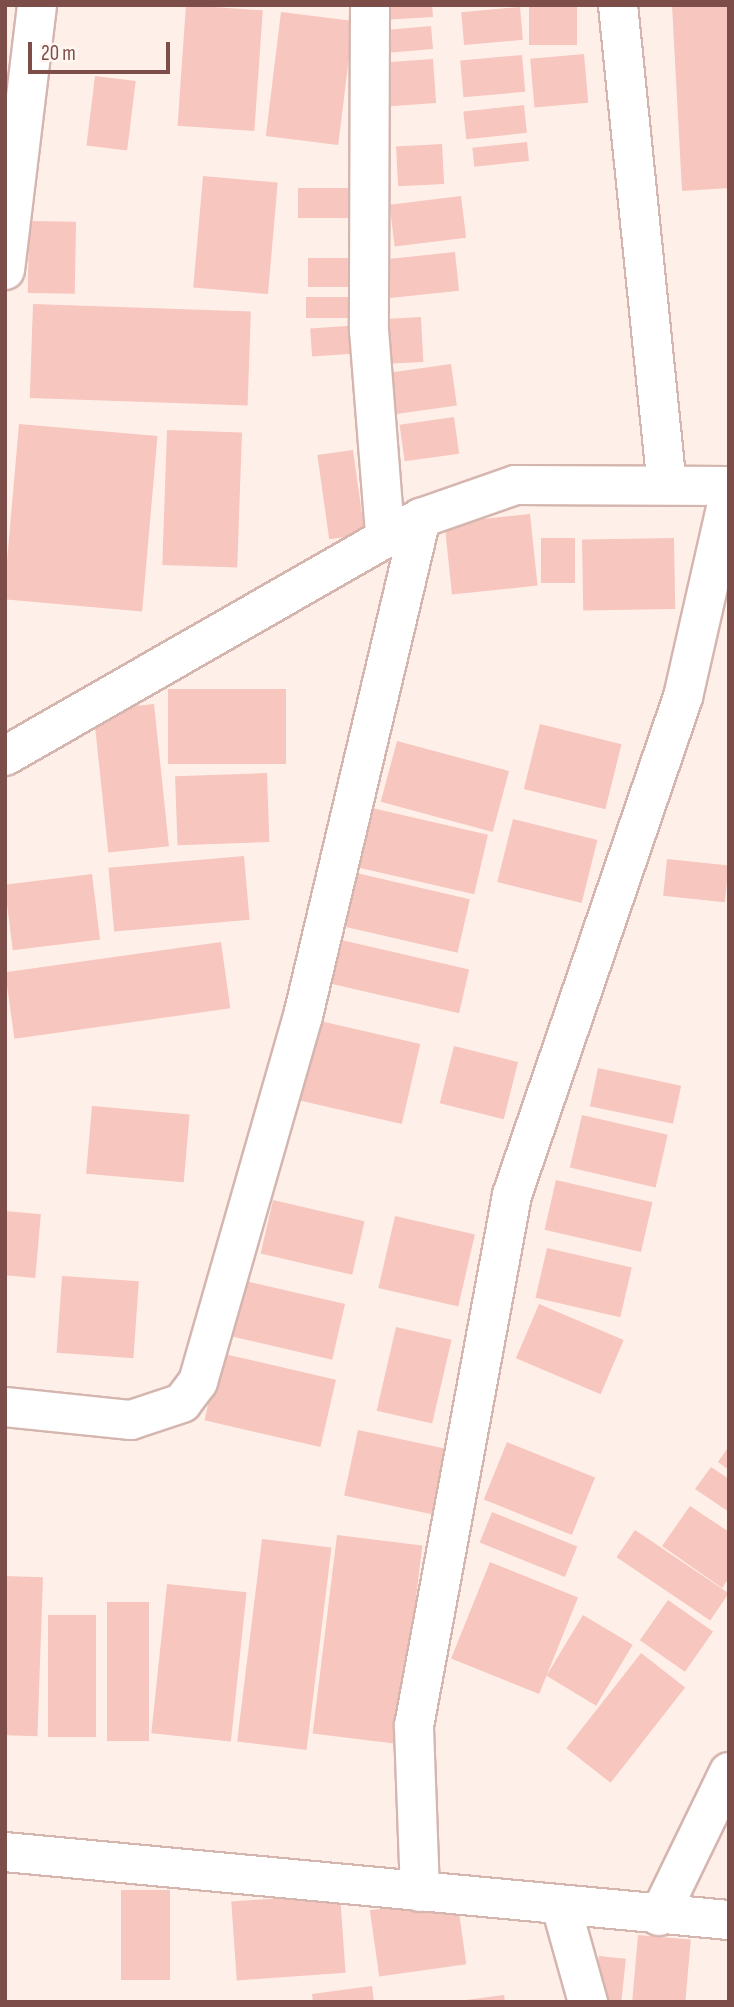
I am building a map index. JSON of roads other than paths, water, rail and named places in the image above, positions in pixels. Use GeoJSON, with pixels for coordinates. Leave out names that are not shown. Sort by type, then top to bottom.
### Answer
{"type":"FeatureCollection","features":[{"type":"Feature","properties":{"kind":"street"},"geometry":{"type":"LineString","coordinates":[[5,270],[11,144],[37,5]]}},
{"type":"Feature","properties":{"kind":"street"},"geometry":{"type":"LineString","coordinates":[[370,5],[369,330],[385,534]]}},
{"type":"Feature","properties":{"kind":"street"},"geometry":{"type":"LineString","coordinates":[[618,5],[666,481]]}},
{"type":"Feature","properties":{"kind":"street"},"geometry":{"type":"LineString","coordinates":[[5,756],[385,534],[421,518],[514,485],[666,481],[729,486]]}},
{"type":"Feature","properties":{"kind":"street"},"geometry":{"type":"LineString","coordinates":[[420,1892],[414,1726],[512,1195],[683,697],[729,494]]}},
{"type":"Feature","properties":{"kind":"street"},"geometry":{"type":"LineString","coordinates":[[5,1407],[131,1420],[182,1403],[198,1382],[303,1016],[421,518]]}},
{"type":"Feature","properties":{"kind":"street"},"geometry":{"type":"LineString","coordinates":[[659,1916],[729,1772]]}},
{"type":"Feature","properties":{"kind":"street"},"geometry":{"type":"LineString","coordinates":[[5,1852],[659,1916],[729,1920]]}},
{"type":"Feature","properties":{"kind":"street"},"geometry":{"type":"LineString","coordinates":[[561,1906],[588,2002]]}}]}
